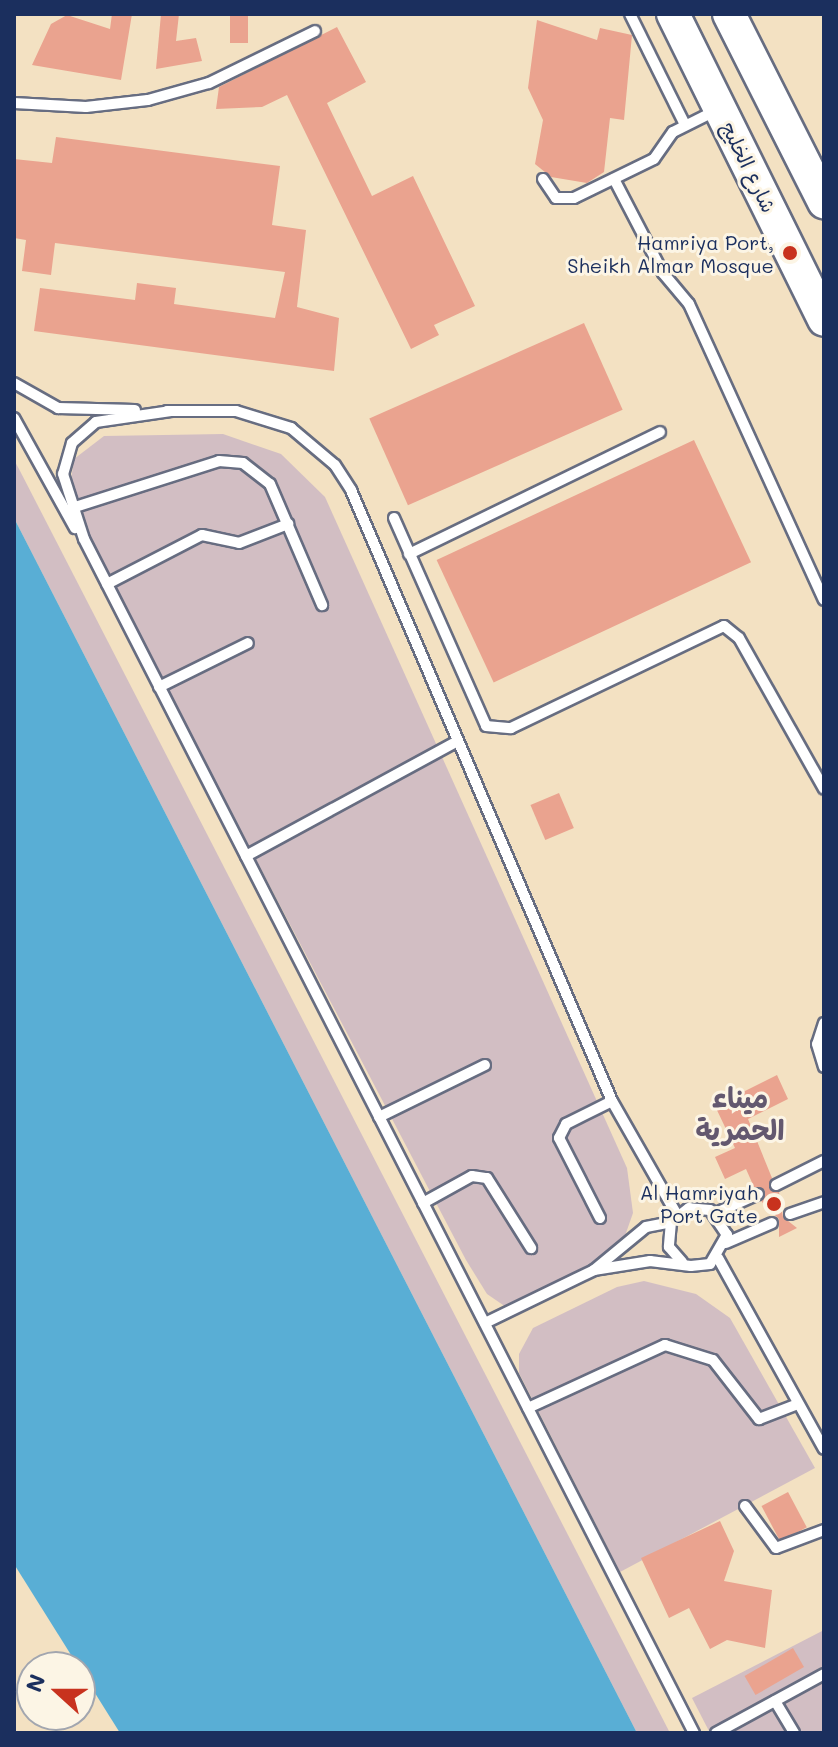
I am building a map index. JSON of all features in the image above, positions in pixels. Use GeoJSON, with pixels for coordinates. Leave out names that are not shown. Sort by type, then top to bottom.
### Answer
{"type":"FeatureCollection","features":[{"type":"Feature","properties":{"kind":"main road","name":"شارع الخليج"},"geometry":{"type":"LineString","coordinates":[[673,14],[824,320]]}},
{"type":"Feature","properties":{"kind":"main road"},"geometry":{"type":"LineString","coordinates":[[729,14],[824,202]]}},
{"type":"Feature","properties":{"kind":"lane"},"geometry":{"type":"LineString","coordinates":[[630,14],[685,125]]}},
{"type":"Feature","properties":{"kind":"lane"},"geometry":{"type":"LineString","coordinates":[[14,103],[86,107],[148,100],[209,83],[315,31]]}},
{"type":"Feature","properties":{"kind":"lane"},"geometry":{"type":"LineString","coordinates":[[543,179],[565,200],[654,159],[685,125],[720,109]]}},
{"type":"Feature","properties":{"kind":"lane"},"geometry":{"type":"LineString","coordinates":[[614,179],[663,273],[689,304],[824,600]]}},
{"type":"Feature","properties":{"kind":"lane"},"geometry":{"type":"LineString","coordinates":[[14,383],[58,408],[264,417],[291,428],[335,465],[612,1101],[674,1218],[669,1247],[682,1262]]}},
{"type":"Feature","properties":{"kind":"lane"},"geometry":{"type":"LineString","coordinates":[[84,539],[63,474],[83,431],[112,418],[171,411]]}},
{"type":"Feature","properties":{"kind":"lane"},"geometry":{"type":"LineString","coordinates":[[14,418],[84,539],[694,1733]]}},
{"type":"Feature","properties":{"kind":"lane"},"geometry":{"type":"LineString","coordinates":[[409,554],[660,432]]}},
{"type":"Feature","properties":{"kind":"lane"},"geometry":{"type":"LineString","coordinates":[[72,508],[231,461],[263,475],[288,524],[322,605]]}},
{"type":"Feature","properties":{"kind":"lane"},"geometry":{"type":"LineString","coordinates":[[394,518],[486,726],[511,728],[724,626],[739,638],[824,789]]}},
{"type":"Feature","properties":{"kind":"lane"},"geometry":{"type":"LineString","coordinates":[[107,584],[202,535],[239,543],[288,524]]}},
{"type":"Feature","properties":{"kind":"lane"},"geometry":{"type":"LineString","coordinates":[[159,687],[248,643]]}},
{"type":"Feature","properties":{"kind":"lane"},"geometry":{"type":"LineString","coordinates":[[246,856],[454,743]]}},
{"type":"Feature","properties":{"kind":"lane"},"geometry":{"type":"LineString","coordinates":[[824,1023],[817,1044],[824,1067]]}},
{"type":"Feature","properties":{"kind":"lane"},"geometry":{"type":"LineString","coordinates":[[379,1117],[485,1065]]}},
{"type":"Feature","properties":{"kind":"lane"},"geometry":{"type":"LineString","coordinates":[[600,1218],[559,1138],[566,1124],[612,1101]]}},
{"type":"Feature","properties":{"kind":"lane"},"geometry":{"type":"LineString","coordinates":[[776,1185],[824,1161]]}},
{"type":"Feature","properties":{"kind":"lane"},"geometry":{"type":"LineString","coordinates":[[423,1203],[472,1176],[487,1178],[531,1248]]}},
{"type":"Feature","properties":{"kind":"lane"},"geometry":{"type":"LineString","coordinates":[[485,1323],[594,1270],[646,1227],[696,1207],[716,1213],[758,1194]]}},
{"type":"Feature","properties":{"kind":"lane"},"geometry":{"type":"LineString","coordinates":[[790,1214],[824,1202]]}},
{"type":"Feature","properties":{"kind":"lane"},"geometry":{"type":"LineString","coordinates":[[716,1213],[726,1243]]}},
{"type":"Feature","properties":{"kind":"lane"},"geometry":{"type":"LineString","coordinates":[[594,1270],[682,1262],[701,1266],[718,1258],[726,1243],[772,1223]]}},
{"type":"Feature","properties":{"kind":"lane"},"geometry":{"type":"LineString","coordinates":[[718,1258],[824,1449]]}},
{"type":"Feature","properties":{"kind":"lane"},"geometry":{"type":"LineString","coordinates":[[528,1408],[665,1345],[713,1360],[754,1417],[768,1420],[798,1404]]}},
{"type":"Feature","properties":{"kind":"lane"},"geometry":{"type":"LineString","coordinates":[[745,1506],[776,1548],[824,1530]]}},
{"type":"Feature","properties":{"kind":"lane"},"geometry":{"type":"LineString","coordinates":[[716,1733],[824,1674]]}},
{"type":"Feature","properties":{"kind":"lane"},"geometry":{"type":"LineString","coordinates":[[775,1701],[794,1733]]}},
{"type":"Feature","properties":{"kind":"shaded area"},"geometry":{"type":"Polygon","coordinates":[[[223,434],[281,454],[325,497],[627,1168],[633,1213],[620,1250],[524,1306],[506,1307],[487,1294],[466,1260],[68,501],[74,459],[104,436],[223,434]]]}},
{"type":"Feature","properties":{"kind":"shaded area"},"geometry":{"type":"Polygon","coordinates":[[[14,460],[670,1733],[637,1733],[14,518],[14,460]]]}},
{"type":"Feature","properties":{"kind":"shaded area"},"geometry":{"type":"Polygon","coordinates":[[[644,1281],[696,1294],[730,1318],[815,1468],[620,1572],[519,1373],[519,1354],[533,1328],[617,1287],[644,1281]]]}},
{"type":"Feature","properties":{"kind":"shaded area"},"geometry":{"type":"Polygon","coordinates":[[[824,1630],[824,1733],[710,1733],[692,1698],[824,1630]]]}},
{"type":"Feature","properties":{"kind":"water"},"geometry":{"type":"Polygon","coordinates":[[[14,518],[637,1733],[120,1733],[96,1695],[96,1651],[69,1651],[14,1564],[14,518]]]}},
{"type":"Feature","properties":{"kind":"building"},"geometry":{"type":"Polygon","coordinates":[[[112,14],[132,14],[121,80],[32,65],[51,24],[67,15],[110,29],[112,14]]]}},
{"type":"Feature","properties":{"kind":"building"},"geometry":{"type":"Polygon","coordinates":[[[161,14],[179,14],[176,41],[196,38],[202,61],[156,69],[161,14]]]}},
{"type":"Feature","properties":{"kind":"building"},"geometry":{"type":"Polygon","coordinates":[[[230,14],[248,14],[248,43],[230,43],[230,14]]]}},
{"type":"Feature","properties":{"kind":"building"},"geometry":{"type":"Polygon","coordinates":[[[537,20],[597,40],[600,28],[632,35],[624,120],[610,118],[604,172],[587,183],[551,177],[535,164],[543,120],[528,88],[537,20]]]}},
{"type":"Feature","properties":{"kind":"building"},"geometry":{"type":"Polygon","coordinates":[[[337,27],[366,82],[327,103],[372,196],[413,176],[475,306],[434,325],[439,335],[411,349],[287,95],[262,107],[216,109],[219,87],[337,27]]]}},
{"type":"Feature","properties":{"kind":"building"},"geometry":{"type":"Polygon","coordinates":[[[56,137],[280,166],[272,225],[306,230],[297,307],[339,318],[334,371],[34,331],[40,288],[135,300],[137,283],[176,288],[174,304],[275,318],[285,272],[55,243],[51,275],[22,271],[26,240],[14,238],[14,159],[52,163],[56,137]]]}},
{"type":"Feature","properties":{"kind":"building"},"geometry":{"type":"Polygon","coordinates":[[[584,323],[623,410],[408,505],[369,419],[584,323]]]}},
{"type":"Feature","properties":{"kind":"building"},"geometry":{"type":"Polygon","coordinates":[[[694,440],[751,562],[494,682],[437,560],[694,440]]]}},
{"type":"Feature","properties":{"kind":"building"},"geometry":{"type":"Polygon","coordinates":[[[559,793],[574,828],[545,840],[530,805],[559,793]]]}},
{"type":"Feature","properties":{"kind":"building"},"geometry":{"type":"Polygon","coordinates":[[[777,1075],[788,1099],[748,1119],[772,1178],[769,1188],[779,1192],[783,1217],[797,1228],[779,1237],[779,1219],[761,1201],[765,1190],[754,1187],[746,1169],[725,1179],[715,1157],[735,1148],[715,1106],[777,1075]]]}},
{"type":"Feature","properties":{"kind":"building"},"geometry":{"type":"Polygon","coordinates":[[[788,1492],[807,1527],[780,1541],[762,1506],[788,1492]]]}},
{"type":"Feature","properties":{"kind":"building"},"geometry":{"type":"Polygon","coordinates":[[[720,1521],[734,1551],[724,1581],[772,1590],[765,1648],[727,1640],[710,1649],[689,1608],[669,1618],[641,1558],[720,1521]]]}},
{"type":"Feature","properties":{"kind":"building"},"geometry":{"type":"Polygon","coordinates":[[[793,1648],[804,1667],[756,1695],[745,1676],[793,1648]]]}},
{"type":"Feature","properties":{"kind":"place","name":"Hamriya Port, Sheikh Almar Mosque"},"geometry":{"type":"Point","coordinates":[790,253]}},
{"type":"Feature","properties":{"kind":"place","name":"Al Hamriyah Port Gate"},"geometry":{"type":"Point","coordinates":[774,1204]}},
{"type":"Feature","properties":{"kind":"district","name":"ميناء الحمرية"},"geometry":{"type":"Point","coordinates":[740,1113]}}]}
